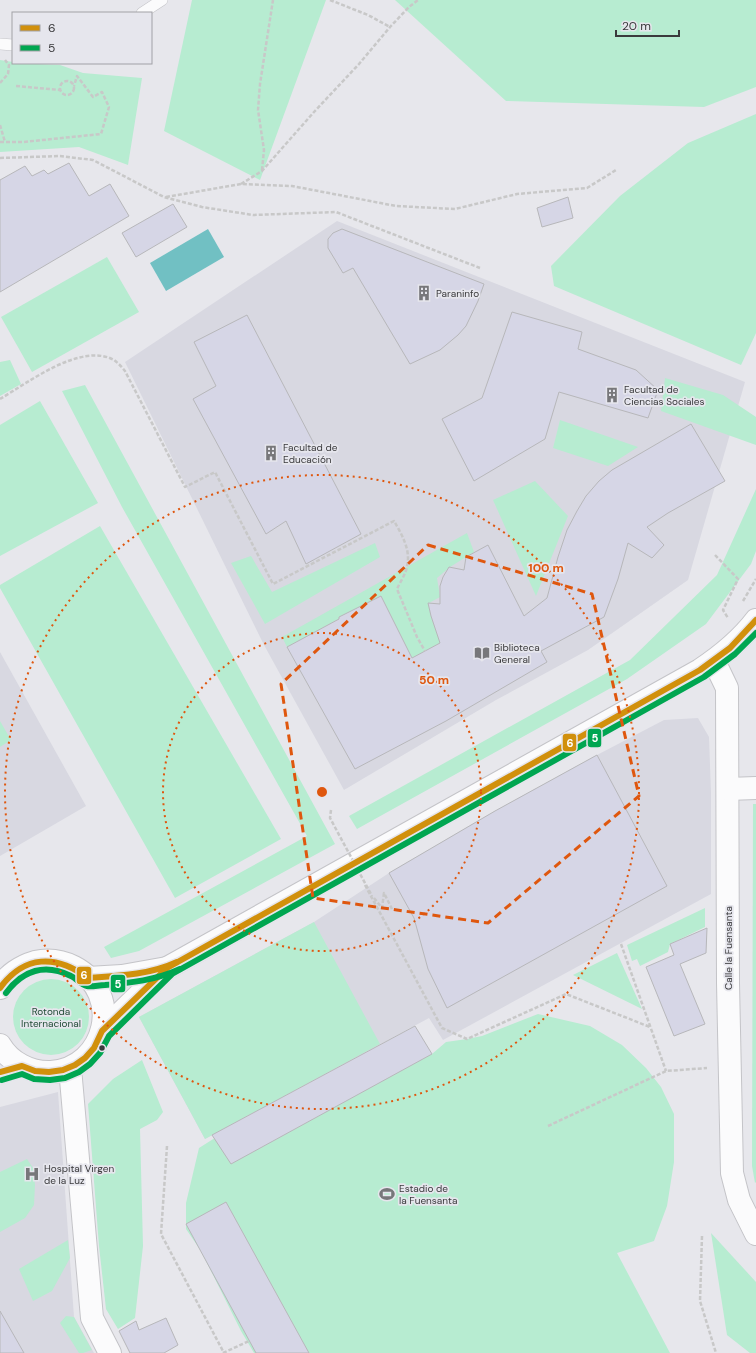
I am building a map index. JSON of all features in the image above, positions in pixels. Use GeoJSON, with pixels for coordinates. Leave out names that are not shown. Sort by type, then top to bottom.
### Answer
{"type":"FeatureCollection","features":[{"type":"Feature","properties":{"kind":"street"},"geometry":{"type":"LineString","coordinates":[[102,1031],[167,968],[665,691],[714,660],[740,639],[756,620]]}},
{"type":"Feature","properties":{"kind":"street","name":"Calle la Fuensanta"},"geometry":{"type":"LineString","coordinates":[[714,660],[727,688],[728,983],[732,1173],[739,1200],[756,1234]]}},
{"type":"Feature","properties":{"kind":"street"},"geometry":{"type":"LineString","coordinates":[[728,789],[756,788]]}},
{"type":"Feature","properties":{"kind":"street"},"geometry":{"type":"LineString","coordinates":[[0,975],[38,961],[54,961],[69,965],[82,972],[96,988],[103,1006],[104,1019],[102,1031],[97,1043],[81,1062],[70,1068],[49,1072],[35,1071],[22,1066],[11,1058],[0,1045]]}},
{"type":"Feature","properties":{"kind":"street"},"geometry":{"type":"LineString","coordinates":[[0,988],[11,975],[23,967]]}},
{"type":"Feature","properties":{"kind":"street"},"geometry":{"type":"LineString","coordinates":[[88,978],[122,976],[167,968]]}},
{"type":"Feature","properties":{"kind":"street"},"geometry":{"type":"LineString","coordinates":[[0,1072],[22,1066]]}},
{"type":"Feature","properties":{"kind":"street"},"geometry":{"type":"LineString","coordinates":[[70,1068],[92,1318],[110,1353]]}},
{"type":"Feature","properties":{"kind":"lane"},"geometry":{"type":"LineString","coordinates":[[144,12],[162,0]]}},
{"type":"Feature","properties":{"kind":"lane"},"geometry":{"type":"LineString","coordinates":[[0,44],[12,45]]}},
{"type":"Feature","properties":{"kind":"path"},"geometry":{"type":"LineString","coordinates":[[262,171],[264,150],[258,110],[260,84],[273,0]]}},
{"type":"Feature","properties":{"kind":"path"},"geometry":{"type":"LineString","coordinates":[[330,0],[368,15],[390,27]]}},
{"type":"Feature","properties":{"kind":"path"},"geometry":{"type":"LineString","coordinates":[[241,184],[262,171],[359,64],[390,27],[409,7],[418,0]]}},
{"type":"Feature","properties":{"kind":"path"},"geometry":{"type":"LineString","coordinates":[[0,59],[6,60],[9,65],[8,74],[0,83]]}},
{"type":"Feature","properties":{"kind":"path"},"geometry":{"type":"LineString","coordinates":[[0,142],[23,142],[101,134],[109,107],[102,92],[92,97],[77,76],[73,93],[69,95],[64,95],[60,90],[16,86]]}},
{"type":"Feature","properties":{"kind":"path"},"geometry":{"type":"LineString","coordinates":[[60,90],[61,83],[66,81],[70,82],[74,86]]}},
{"type":"Feature","properties":{"kind":"path"},"geometry":{"type":"LineString","coordinates":[[0,125],[5,142]]}},
{"type":"Feature","properties":{"kind":"path"},"geometry":{"type":"LineString","coordinates":[[0,158],[60,156],[93,160],[164,197],[202,207],[253,215],[336,212],[480,268]]}},
{"type":"Feature","properties":{"kind":"path"},"geometry":{"type":"LineString","coordinates":[[164,197],[241,184],[292,186],[396,206],[455,209],[517,194],[587,188],[616,170]]}},
{"type":"Feature","properties":{"kind":"path"},"geometry":{"type":"LineString","coordinates":[[0,399],[68,360],[88,356],[103,356],[116,361],[125,371],[185,488],[215,472],[273,584],[394,521],[404,538],[408,556],[407,567],[397,589],[417,637],[425,651]]}},
{"type":"Feature","properties":{"kind":"path"},"geometry":{"type":"LineString","coordinates":[[715,554],[738,579],[723,610],[727,619],[732,614]]}},
{"type":"Feature","properties":{"kind":"path"},"geometry":{"type":"LineString","coordinates":[[740,605],[756,579]]}},
{"type":"Feature","properties":{"kind":"path"},"geometry":{"type":"LineString","coordinates":[[331,810],[330,818],[372,896],[382,908],[384,893],[392,909]]}},
{"type":"Feature","properties":{"kind":"path"},"geometry":{"type":"LineString","coordinates":[[365,885],[442,1028],[468,1039],[566,994],[650,1027]]}},
{"type":"Feature","properties":{"kind":"path"},"geometry":{"type":"LineString","coordinates":[[621,944],[666,1071]]}},
{"type":"Feature","properties":{"kind":"path"},"geometry":{"type":"LineString","coordinates":[[548,1126],[666,1071],[707,1068]]}},
{"type":"Feature","properties":{"kind":"path"},"geometry":{"type":"LineString","coordinates":[[167,1146],[161,1234],[224,1353],[249,1341]]}},
{"type":"Feature","properties":{"kind":"path"},"geometry":{"type":"LineString","coordinates":[[702,1236],[700,1301],[716,1353]]}},
{"type":"Feature","properties":{"kind":"highlighted area"},"geometry":{"type":"Polygon","coordinates":[[[428,545],[592,594],[639,796],[488,923],[313,898],[281,684],[428,545]]]}},
{"type":"Feature","properties":{"kind":"shaded area"},"geometry":{"type":"Polygon","coordinates":[[[337,221],[745,382],[688,580],[588,650],[496,700],[344,790],[264,645],[125,362],[337,221]]]}},
{"type":"Feature","properties":{"kind":"shaded area"},"geometry":{"type":"Polygon","coordinates":[[[0,652],[86,806],[0,856],[0,652]]]}},
{"type":"Feature","properties":{"kind":"shaded area"},"geometry":{"type":"Polygon","coordinates":[[[698,718],[709,737],[711,793],[711,894],[443,1040],[429,1018],[205,1139],[139,1017],[314,922],[389,873],[495,811],[597,755],[664,720],[698,718]]]}},
{"type":"Feature","properties":{"kind":"shaded area","name":"Hospital Virgen de la Luz"},"geometry":{"type":"Polygon","coordinates":[[[58,1092],[74,1317],[94,1353],[0,1353],[0,1107],[58,1092]]]}},
{"type":"Feature","properties":{"kind":"green space"},"geometry":{"type":"Polygon","coordinates":[[[192,0],[326,0],[260,180],[164,131],[192,0]]]}},
{"type":"Feature","properties":{"kind":"green space"},"geometry":{"type":"Polygon","coordinates":[[[395,0],[756,0],[756,87],[704,107],[506,101],[395,0]]]}},
{"type":"Feature","properties":{"kind":"green space"},"geometry":{"type":"Polygon","coordinates":[[[0,60],[12,62],[12,64],[60,65],[83,73],[142,78],[128,165],[79,147],[0,152],[0,60]]]}},
{"type":"Feature","properties":{"kind":"green space"},"geometry":{"type":"Polygon","coordinates":[[[756,114],[756,333],[741,365],[554,286],[551,266],[620,196],[688,143],[756,114]]]}},
{"type":"Feature","properties":{"kind":"green space"},"geometry":{"type":"Polygon","coordinates":[[[107,257],[139,312],[32,372],[1,317],[107,257]]]}},
{"type":"Feature","properties":{"kind":"green space"},"geometry":{"type":"Polygon","coordinates":[[[10,360],[21,384],[0,396],[0,362],[10,360]]]}},
{"type":"Feature","properties":{"kind":"green space"},"geometry":{"type":"Polygon","coordinates":[[[665,378],[723,395],[756,417],[756,445],[661,411],[665,378]]]}},
{"type":"Feature","properties":{"kind":"green space"},"geometry":{"type":"Polygon","coordinates":[[[85,385],[335,844],[139,951],[111,958],[104,947],[307,836],[122,507],[62,391],[85,385]]]}},
{"type":"Feature","properties":{"kind":"green space"},"geometry":{"type":"Polygon","coordinates":[[[40,401],[98,503],[0,556],[0,425],[40,401]]]}},
{"type":"Feature","properties":{"kind":"green space"},"geometry":{"type":"Polygon","coordinates":[[[560,420],[638,447],[608,466],[553,448],[560,420]]]}},
{"type":"Feature","properties":{"kind":"green space"},"geometry":{"type":"Polygon","coordinates":[[[535,481],[568,516],[536,596],[493,500],[535,481]]]}},
{"type":"Feature","properties":{"kind":"green space"},"geometry":{"type":"Polygon","coordinates":[[[756,489],[756,551],[751,564],[706,624],[627,679],[357,829],[349,816],[630,660],[717,575],[756,489]]]}},
{"type":"Feature","properties":{"kind":"green space"},"geometry":{"type":"Polygon","coordinates":[[[100,526],[281,839],[175,898],[0,588],[0,585],[100,526]]]}},
{"type":"Feature","properties":{"kind":"green space"},"geometry":{"type":"Polygon","coordinates":[[[467,533],[474,552],[450,567],[437,578],[440,597],[429,603],[442,642],[412,658],[381,596],[287,647],[282,637],[467,533]]]}},
{"type":"Feature","properties":{"kind":"green space"},"geometry":{"type":"Polygon","coordinates":[[[375,543],[380,557],[265,624],[231,563],[251,556],[272,592],[375,543]]]}},
{"type":"Feature","properties":{"kind":"green space"},"geometry":{"type":"Polygon","coordinates":[[[0,721],[11,740],[0,747],[0,721]]]}},
{"type":"Feature","properties":{"kind":"green space"},"geometry":{"type":"Polygon","coordinates":[[[753,804],[756,804],[755,1183],[752,1166],[753,804]]]}},
{"type":"Feature","properties":{"kind":"green space"},"geometry":{"type":"Polygon","coordinates":[[[705,908],[705,927],[670,944],[668,952],[640,966],[637,959],[632,961],[627,945],[705,908]]]}},
{"type":"Feature","properties":{"kind":"green space"},"geometry":{"type":"Polygon","coordinates":[[[314,922],[380,1044],[205,1139],[139,1017],[314,922]]]}},
{"type":"Feature","properties":{"kind":"green space"},"geometry":{"type":"Polygon","coordinates":[[[617,953],[642,1009],[573,975],[617,953]]]}},
{"type":"Feature","properties":{"kind":"green space","name":"Rotonda Internacional"},"geometry":{"type":"Polygon","coordinates":[[[51,979],[66,982],[78,990],[86,1002],[89,1017],[86,1032],[78,1044],[66,1052],[51,1055],[36,1052],[24,1044],[16,1032],[13,1017],[16,1002],[24,990],[36,982],[51,979]]]}},
{"type":"Feature","properties":{"kind":"green space","name":"Estadio de la Fuensanta"},"geometry":{"type":"Polygon","coordinates":[[[538,1014],[590,1026],[622,1045],[646,1068],[661,1087],[674,1114],[674,1162],[667,1206],[654,1241],[617,1253],[670,1353],[254,1353],[241,1331],[201,1251],[186,1229],[186,1203],[199,1148],[218,1136],[432,1054],[446,1042],[482,1036],[538,1014]]]}},
{"type":"Feature","properties":{"kind":"green space"},"geometry":{"type":"Polygon","coordinates":[[[142,1060],[163,1112],[157,1120],[140,1129],[143,1246],[135,1318],[118,1329],[106,1309],[99,1246],[88,1104],[113,1079],[142,1060]]]}},
{"type":"Feature","properties":{"kind":"green space"},"geometry":{"type":"Polygon","coordinates":[[[27,1159],[33,1168],[35,1185],[34,1205],[25,1218],[0,1232],[0,1172],[27,1159]]]}},
{"type":"Feature","properties":{"kind":"green space"},"geometry":{"type":"Polygon","coordinates":[[[711,1233],[756,1282],[756,1353],[750,1353],[727,1335],[711,1233]]]}},
{"type":"Feature","properties":{"kind":"green space"},"geometry":{"type":"Polygon","coordinates":[[[68,1240],[70,1258],[52,1291],[33,1301],[19,1269],[68,1240]]]}},
{"type":"Feature","properties":{"kind":"green space"},"geometry":{"type":"Polygon","coordinates":[[[66,1316],[74,1317],[92,1350],[79,1353],[60,1323],[66,1316]]]}},
{"type":"Feature","properties":{"kind":"water"},"geometry":{"type":"Polygon","coordinates":[[[208,229],[224,257],[166,291],[150,263],[208,229]]]}},
{"type":"Feature","properties":{"kind":"building"},"geometry":{"type":"Polygon","coordinates":[[[69,163],[89,196],[110,184],[129,216],[0,292],[0,180],[25,166],[32,176],[44,170],[48,174],[69,163]]]}},
{"type":"Feature","properties":{"kind":"building"},"geometry":{"type":"Polygon","coordinates":[[[568,197],[573,218],[542,227],[537,208],[568,197]]]}},
{"type":"Feature","properties":{"kind":"building"},"geometry":{"type":"Polygon","coordinates":[[[173,204],[187,227],[136,257],[122,233],[173,204]]]}},
{"type":"Feature","properties":{"kind":"building","name":"Paraninfo"},"geometry":{"type":"Polygon","coordinates":[[[342,229],[484,284],[466,326],[440,350],[410,364],[353,268],[343,273],[328,248],[328,239],[333,233],[342,229]]]}},
{"type":"Feature","properties":{"kind":"building","name":"Facultad de Ciencias Sociales"},"geometry":{"type":"Polygon","coordinates":[[[512,312],[582,332],[578,349],[636,370],[658,390],[648,418],[559,392],[545,439],[474,481],[442,419],[482,398],[512,312]]]}},
{"type":"Feature","properties":{"kind":"building","name":"Facultad de Educación"},"geometry":{"type":"Polygon","coordinates":[[[247,315],[361,534],[306,564],[286,521],[266,534],[193,399],[216,386],[194,342],[247,315]]]}},
{"type":"Feature","properties":{"kind":"building","name":"Biblioteca General"},"geometry":{"type":"Polygon","coordinates":[[[691,424],[725,481],[668,513],[647,527],[664,545],[652,558],[628,543],[618,579],[604,617],[541,651],[547,662],[446,721],[355,769],[287,647],[339,619],[339,617],[381,596],[412,658],[440,643],[428,603],[440,604],[440,586],[449,567],[464,570],[466,557],[488,545],[524,616],[547,598],[567,530],[586,496],[599,481],[612,470],[691,424]]]}},
{"type":"Feature","properties":{"kind":"building"},"geometry":{"type":"Polygon","coordinates":[[[597,755],[667,886],[447,1008],[428,969],[414,918],[389,873],[495,811],[597,755]]]}},
{"type":"Feature","properties":{"kind":"building"},"geometry":{"type":"Polygon","coordinates":[[[707,928],[706,953],[680,964],[705,1024],[674,1036],[646,967],[674,955],[670,944],[707,928]]]}},
{"type":"Feature","properties":{"kind":"building"},"geometry":{"type":"Polygon","coordinates":[[[415,1026],[432,1054],[231,1164],[212,1135],[415,1026]]]}},
{"type":"Feature","properties":{"kind":"building"},"geometry":{"type":"Polygon","coordinates":[[[226,1202],[309,1353],[256,1353],[186,1224],[226,1202]]]}},
{"type":"Feature","properties":{"kind":"building"},"geometry":{"type":"Polygon","coordinates":[[[0,1311],[24,1353],[0,1353],[0,1311]]]}},
{"type":"Feature","properties":{"kind":"building"},"geometry":{"type":"Polygon","coordinates":[[[166,1318],[178,1345],[164,1353],[130,1353],[119,1331],[136,1321],[139,1330],[166,1318]]]}},
{"type":"Feature","properties":{"kind":"transit line","name":"6"},"geometry":{"type":"LineString","coordinates":[[0,1072],[22,1066],[35,1071],[49,1072],[63,1070],[75,1065],[85,1058],[94,1048],[102,1031],[167,968],[700,670],[730,648],[756,620]]}},
{"type":"Feature","properties":{"kind":"transit line","name":"5"},"geometry":{"type":"LineString","coordinates":[[2,1080],[22,1074],[34,1079],[50,1080],[65,1078],[79,1072],[90,1064],[100,1053],[109,1036],[172,974],[704,677],[735,654],[756,633]]}},
{"type":"Feature","properties":{"kind":"transit line","name":"6"},"geometry":{"type":"LineString","coordinates":[[0,988],[9,977],[19,969],[30,964],[41,962],[52,962],[64,965],[76,970],[88,978],[156,970],[177,962]]}},
{"type":"Feature","properties":{"kind":"transit line","name":"5"},"geometry":{"type":"LineString","coordinates":[[6,993],[20,979],[35,971],[52,970],[61,972],[73,977],[87,986],[91,986],[143,980],[162,976],[180,969]]}},
{"type":"Feature","properties":{"kind":"place","name":"Paraninfo"},"geometry":{"type":"Point","coordinates":[424,293]}},
{"type":"Feature","properties":{"kind":"place","name":"Facultad de Ciencias Sociales"},"geometry":{"type":"Point","coordinates":[612,395]}},
{"type":"Feature","properties":{"kind":"place","name":"Facultad de Educación"},"geometry":{"type":"Point","coordinates":[271,453]}},
{"type":"Feature","properties":{"kind":"place","name":"Biblioteca General"},"geometry":{"type":"Point","coordinates":[482,653]}},
{"type":"Feature","properties":{"kind":"place","name":"Hospital Virgen de la Luz"},"geometry":{"type":"Point","coordinates":[32,1174]}},
{"type":"Feature","properties":{"kind":"place","name":"Estadio de la Fuensanta"},"geometry":{"type":"Point","coordinates":[387,1194]}}]}
